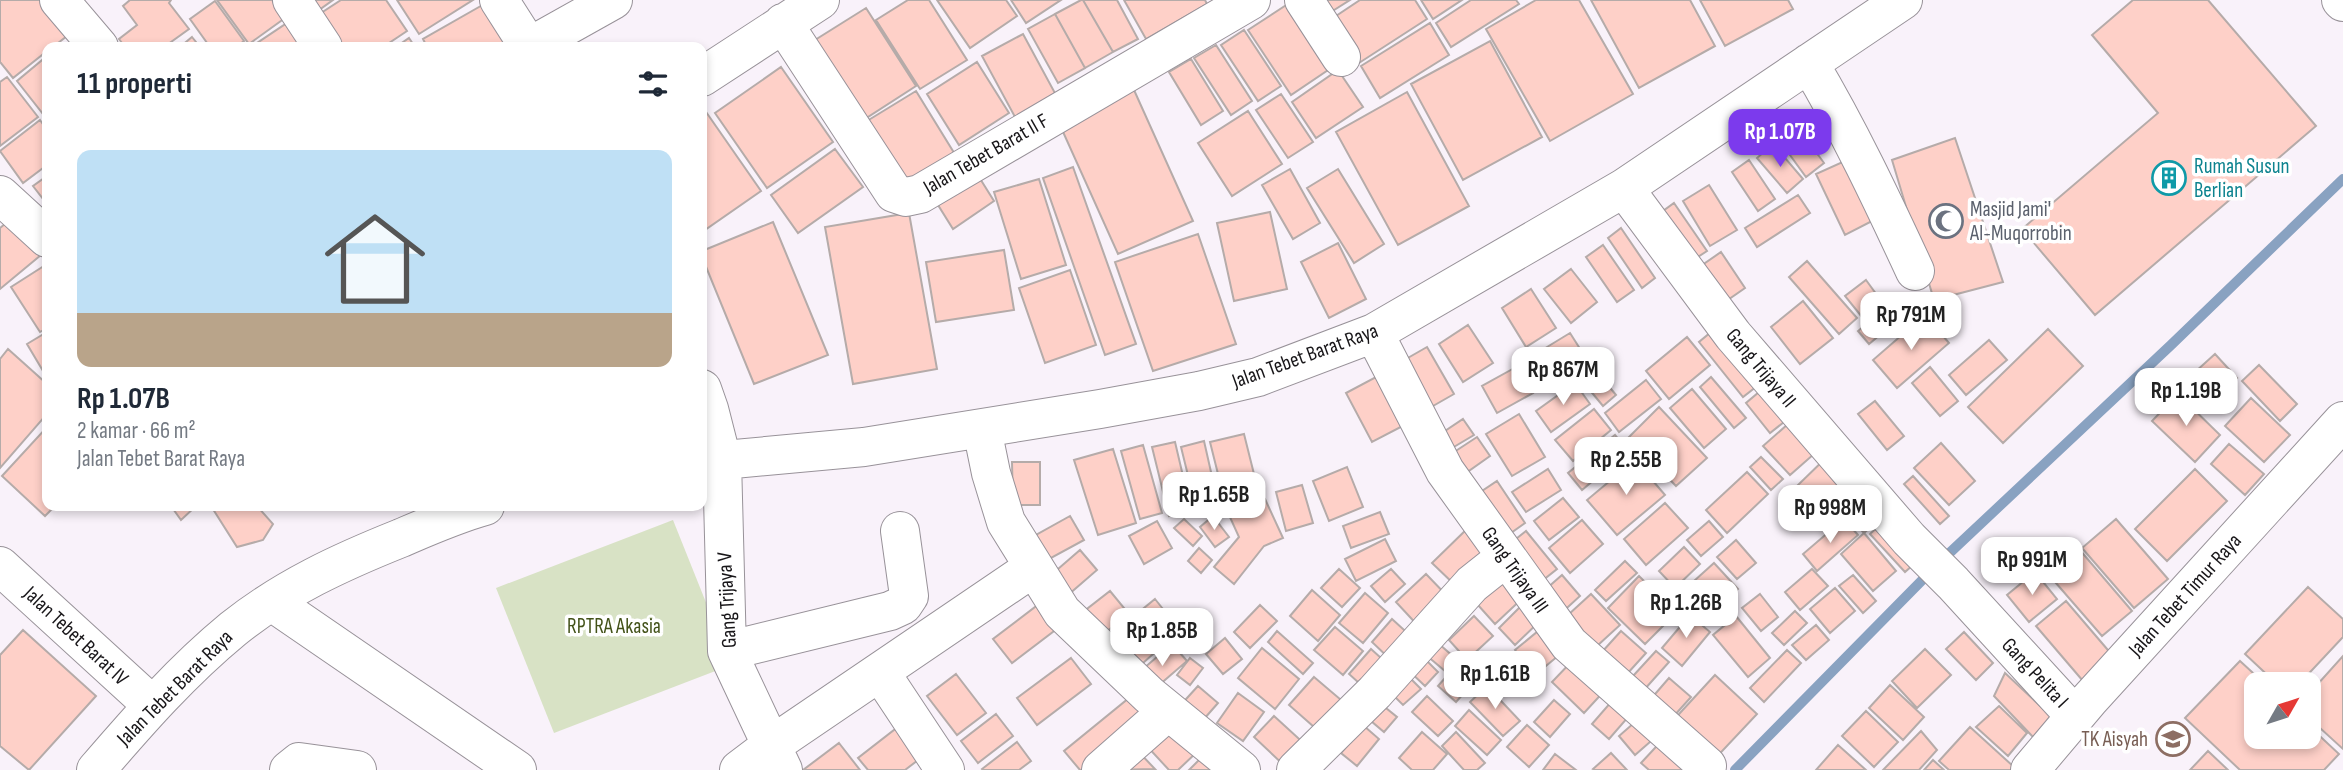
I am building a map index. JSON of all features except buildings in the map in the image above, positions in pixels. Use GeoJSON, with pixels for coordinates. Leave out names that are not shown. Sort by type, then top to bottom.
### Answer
{"type":"FeatureCollection","features":[{"type":"Feature","properties":{"kind":"street"},"geometry":{"type":"LineString","coordinates":[[59,0],[95,42]]}},
{"type":"Feature","properties":{"kind":"street"},"geometry":{"type":"LineString","coordinates":[[292,0],[320,42]]}},
{"type":"Feature","properties":{"kind":"street"},"geometry":{"type":"LineString","coordinates":[[499,0],[526,42]]}},
{"type":"Feature","properties":{"kind":"street"},"geometry":{"type":"LineString","coordinates":[[538,42],[613,0]]}},
{"type":"Feature","properties":{"kind":"street"},"geometry":{"type":"LineString","coordinates":[[707,74],[820,0]]}},
{"type":"Feature","properties":{"kind":"street","name":"Jalan Tebet Barat II F"},"geometry":{"type":"LineString","coordinates":[[783,23],[894,193],[906,197],[919,194],[1251,0]]}},
{"type":"Feature","properties":{"kind":"street"},"geometry":{"type":"LineString","coordinates":[[1304,0],[1341,57]]}},
{"type":"Feature","properties":{"kind":"street","name":"Jalan Tebet Barat Raya"},"geometry":{"type":"LineString","coordinates":[[712,461],[864,447],[1174,396],[1258,377],[1374,333],[1624,188],[1903,0]]}},
{"type":"Feature","properties":{"kind":"street"},"geometry":{"type":"LineString","coordinates":[[1808,63],[1865,163],[1915,271]]}},
{"type":"Feature","properties":{"kind":"street","name":"Gang Trijaya II"},"geometry":{"type":"LineString","coordinates":[[1624,188],[1733,335],[1909,540]]}},
{"type":"Feature","properties":{"kind":"street"},"geometry":{"type":"LineString","coordinates":[[0,195],[42,234]]}},
{"type":"Feature","properties":{"kind":"street","name":"Gang Trijaya III"},"geometry":{"type":"LineString","coordinates":[[1374,333],[1446,471],[1569,645],[1707,766]]}},
{"type":"Feature","properties":{"kind":"street","name":"Gang Trijaya V"},"geometry":{"type":"LineString","coordinates":[[707,403],[727,651],[778,757]]}},
{"type":"Feature","properties":{"kind":"street","name":"Jalan Tebet Timur Raya"},"geometry":{"type":"LineString","coordinates":[[2030,770],[2075,716],[2343,421]]}},
{"type":"Feature","properties":{"kind":"street"},"geometry":{"type":"LineString","coordinates":[[982,429],[1006,522],[1062,612],[1168,711],[1241,770]]}},
{"type":"Feature","properties":{"kind":"street","name":"Jalan Tebet Barat Raya"},"geometry":{"type":"LineString","coordinates":[[96,770],[152,705],[199,659],[235,628],[272,602],[303,581],[466,511]]}},
{"type":"Feature","properties":{"kind":"street"},"geometry":{"type":"LineString","coordinates":[[727,651],[876,615],[903,605],[909,596],[900,531]]}},
{"type":"Feature","properties":{"kind":"street","name":"Gang Pelita I"},"geometry":{"type":"LineString","coordinates":[[1909,540],[1953,583],[2075,716]]}},
{"type":"Feature","properties":{"kind":"street"},"geometry":{"type":"LineString","coordinates":[[1296,770],[1375,692],[1472,584],[1506,557]]}},
{"type":"Feature","properties":{"kind":"street","name":"Jalan Tebet Barat IV"},"geometry":{"type":"LineString","coordinates":[[0,566],[152,705]]}},
{"type":"Feature","properties":{"kind":"street"},"geometry":{"type":"LineString","coordinates":[[739,770],[778,757],[880,672],[1034,567]]}},
{"type":"Feature","properties":{"kind":"street"},"geometry":{"type":"LineString","coordinates":[[272,602],[517,770]]}},
{"type":"Feature","properties":{"kind":"street"},"geometry":{"type":"LineString","coordinates":[[880,672],[946,770]]}},
{"type":"Feature","properties":{"kind":"street"},"geometry":{"type":"LineString","coordinates":[[1101,770],[1168,711]]}},
{"type":"Feature","properties":{"kind":"street"},"geometry":{"type":"LineString","coordinates":[[289,770],[299,762],[357,770]]}},
{"type":"Feature","properties":{"kind":"green space","name":"RPTRA Akasia"},"geometry":{"type":"Polygon","coordinates":[[[673,520],[731,665],[554,733],[496,588],[673,520]]]}},
{"type":"Feature","properties":{"kind":"waterway"},"geometry":{"type":"LineString","coordinates":[[1735,770],[1942,560],[2343,179]]}},
{"type":"Feature","properties":{"kind":"place","name":"Rumah Susun Berlian"},"geometry":{"type":"Point","coordinates":[2169,178]}},
{"type":"Feature","properties":{"kind":"place","name":"Masjid Jami' Al-Muqorrobin"},"geometry":{"type":"Point","coordinates":[1946,221]}},
{"type":"Feature","properties":{"kind":"place","name":"TK Aisyah"},"geometry":{"type":"Point","coordinates":[2173,739]}}]}
